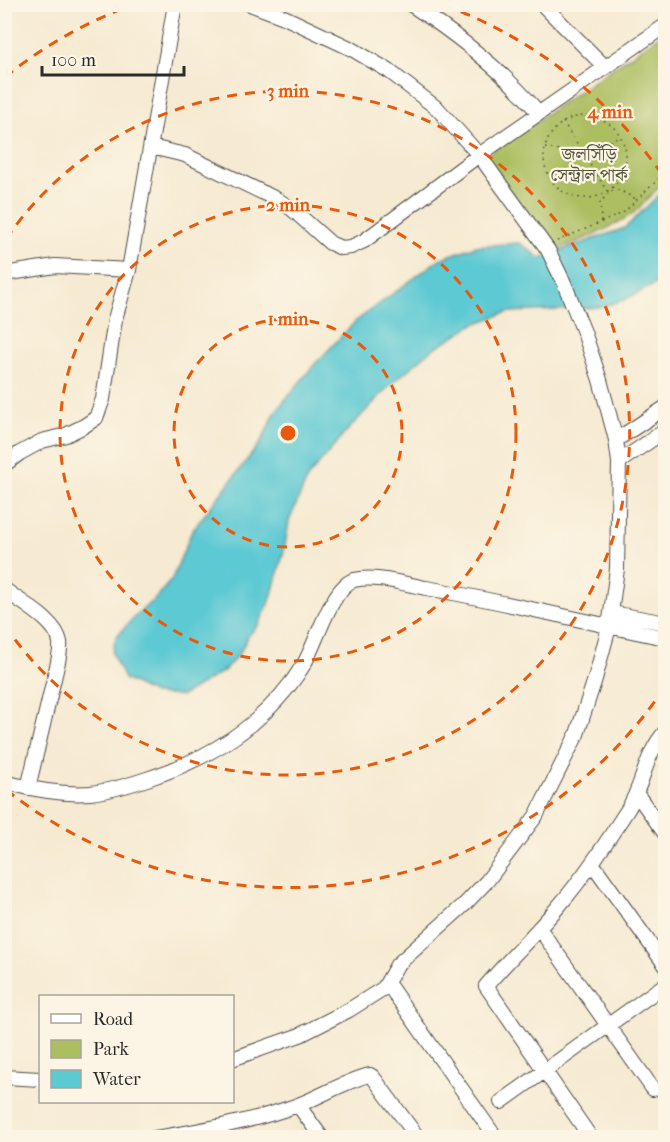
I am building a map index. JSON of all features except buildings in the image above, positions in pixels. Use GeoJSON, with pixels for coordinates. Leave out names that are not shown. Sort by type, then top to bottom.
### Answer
{"type":"FeatureCollection","features":[{"type":"Feature","properties":{"kind":"street"},"geometry":{"type":"LineString","coordinates":[[4,465],[35,445],[66,435],[96,418],[103,399],[115,320],[129,270],[175,4]]}},
{"type":"Feature","properties":{"kind":"street"},"geometry":{"type":"LineString","coordinates":[[234,1058],[300,1035],[379,992],[388,984],[397,965],[465,904],[487,881],[536,816],[578,734],[596,679],[610,620],[617,569],[620,462],[600,380],[552,245],[479,155],[438,109],[389,71],[318,33],[250,4]]}},
{"type":"Feature","properties":{"kind":"street"},"geometry":{"type":"LineString","coordinates":[[410,4],[475,52],[526,98],[539,113]]}},
{"type":"Feature","properties":{"kind":"street"},"geometry":{"type":"LineString","coordinates":[[543,5],[605,67]]}},
{"type":"Feature","properties":{"kind":"street"},"geometry":{"type":"LineString","coordinates":[[151,147],[185,155],[276,199],[292,209],[330,243],[341,248],[351,247],[364,241],[479,155],[666,25]]}},
{"type":"Feature","properties":{"kind":"street"},"geometry":{"type":"LineString","coordinates":[[4,274],[55,266],[129,270]]}},
{"type":"Feature","properties":{"kind":"street"},"geometry":{"type":"LineString","coordinates":[[616,440],[666,407]]}},
{"type":"Feature","properties":{"kind":"street"},"geometry":{"type":"LineString","coordinates":[[620,462],[666,430]]}},
{"type":"Feature","properties":{"kind":"street"},"geometry":{"type":"LineString","coordinates":[[4,782],[57,793],[90,793],[129,785],[173,771],[212,753],[247,729],[271,708],[288,687],[313,647],[339,591],[352,581],[384,581],[559,614],[666,623]]}},
{"type":"Feature","properties":{"kind":"street"},"geometry":{"type":"LineString","coordinates":[[4,589],[40,614],[54,629],[60,642],[58,662],[28,788]]}},
{"type":"Feature","properties":{"kind":"street"},"geometry":{"type":"LineString","coordinates":[[610,620],[666,638]]}},
{"type":"Feature","properties":{"kind":"street"},"geometry":{"type":"LineString","coordinates":[[591,1137],[486,986],[577,884],[629,807],[657,740],[666,731]]}},
{"type":"Feature","properties":{"kind":"street"},"geometry":{"type":"LineString","coordinates":[[636,793],[666,835]]}},
{"type":"Feature","properties":{"kind":"street"},"geometry":{"type":"LineString","coordinates":[[592,862],[666,966]]}},
{"type":"Feature","properties":{"kind":"street"},"geometry":{"type":"LineString","coordinates":[[539,928],[653,1089]]}},
{"type":"Feature","properties":{"kind":"street"},"geometry":{"type":"LineString","coordinates":[[388,984],[495,1137]]}},
{"type":"Feature","properties":{"kind":"street"},"geometry":{"type":"LineString","coordinates":[[501,1102],[666,984]]}},
{"type":"Feature","properties":{"kind":"street"},"geometry":{"type":"LineString","coordinates":[[155,1137],[223,1133],[370,1075],[418,1137]]}},
{"type":"Feature","properties":{"kind":"street"},"geometry":{"type":"LineString","coordinates":[[4,1077],[39,1079]]}},
{"type":"Feature","properties":{"kind":"street"},"geometry":{"type":"LineString","coordinates":[[298,1105],[322,1137]]}},
{"type":"Feature","properties":{"kind":"path"},"geometry":{"type":"LineString","coordinates":[[577,116],[595,117],[608,122],[621,135],[626,148],[625,168],[618,182],[607,192],[594,197],[573,196],[557,187],[549,178],[544,160],[545,148],[553,131],[563,122],[577,116]]}},
{"type":"Feature","properties":{"kind":"path"},"geometry":{"type":"LineString","coordinates":[[563,122],[582,151]]}},
{"type":"Feature","properties":{"kind":"path"},"geometry":{"type":"LineString","coordinates":[[595,151],[621,135]]}},
{"type":"Feature","properties":{"kind":"path"},"geometry":{"type":"LineString","coordinates":[[545,148],[559,150]]}},
{"type":"Feature","properties":{"kind":"path"},"geometry":{"type":"LineString","coordinates":[[587,160],[607,192]]}},
{"type":"Feature","properties":{"kind":"path"},"geometry":{"type":"LineString","coordinates":[[549,178],[566,168]]}},
{"type":"Feature","properties":{"kind":"path"},"geometry":{"type":"LineString","coordinates":[[552,245],[623,213],[666,172]]}},
{"type":"Feature","properties":{"kind":"path"},"geometry":{"type":"LineString","coordinates":[[601,222],[600,203],[610,192],[620,190],[637,199]]}},
{"type":"Feature","properties":{"kind":"green space","name":"জলসিঁড়ি সেন্ট্রাল পার্ক"},"geometry":{"type":"Polygon","coordinates":[[[665,32],[665,182],[623,220],[555,250],[484,157],[665,32]]]}},
{"type":"Feature","properties":{"kind":"water"},"geometry":{"type":"Polygon","coordinates":[[[665,189],[665,279],[624,300],[601,307],[508,312],[474,324],[434,348],[391,384],[308,477],[289,521],[284,551],[270,601],[259,624],[225,670],[182,696],[154,694],[124,679],[112,653],[116,637],[172,579],[192,531],[261,442],[276,411],[315,364],[356,321],[440,259],[476,246],[520,243],[540,258],[625,228],[665,189]]]}}]}
